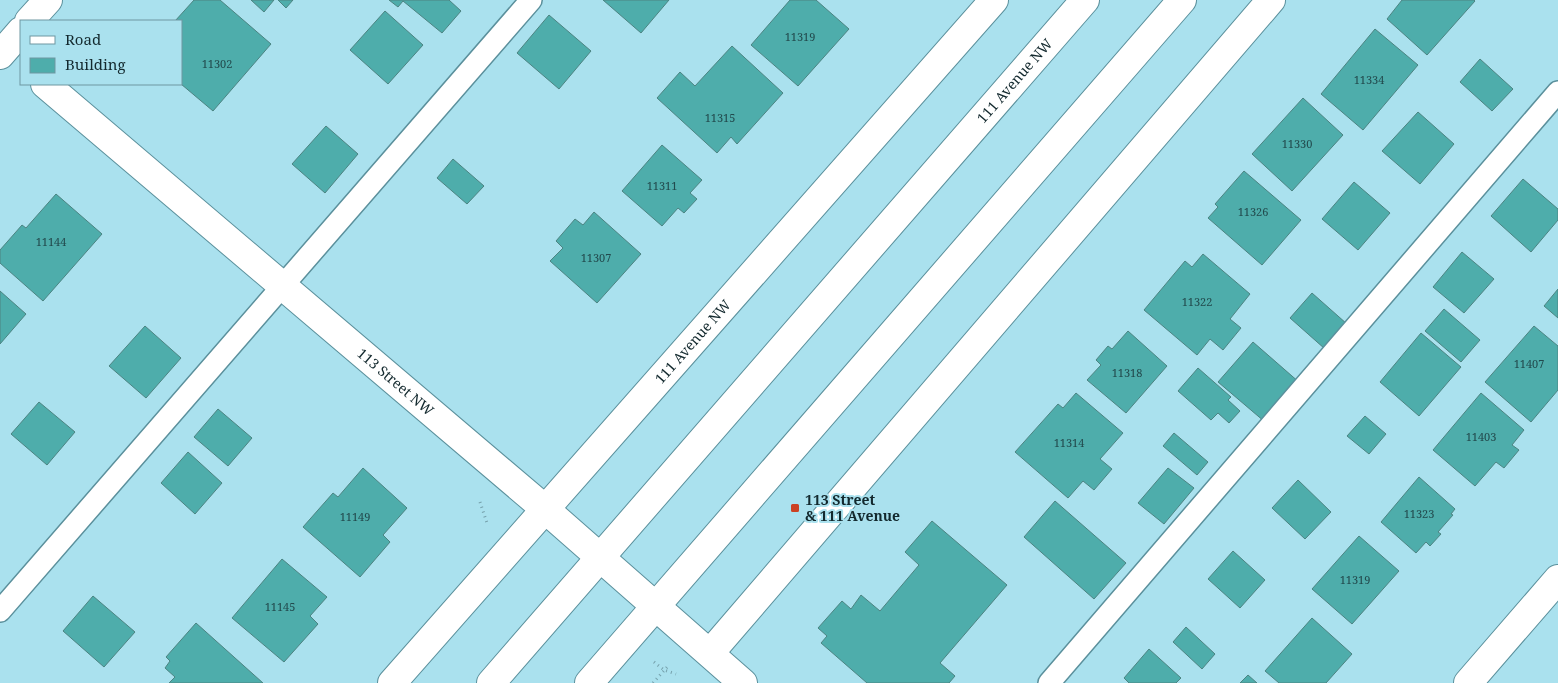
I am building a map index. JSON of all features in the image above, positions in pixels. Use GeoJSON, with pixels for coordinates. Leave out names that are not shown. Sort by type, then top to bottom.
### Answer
{"type":"FeatureCollection","features":[{"type":"Feature","properties":{"kind":"street"},"geometry":{"type":"LineString","coordinates":[[30,20],[48,0]]}},
{"type":"Feature","properties":{"kind":"street","name":"111 Avenue NW"},"geometry":{"type":"LineString","coordinates":[[392,683],[994,0]]}},
{"type":"Feature","properties":{"kind":"street","name":"111 Avenue NW"},"geometry":{"type":"LineString","coordinates":[[491,683],[1085,0]]}},
{"type":"Feature","properties":{"kind":"street"},"geometry":{"type":"LineString","coordinates":[[589,683],[1182,0]]}},
{"type":"Feature","properties":{"kind":"street"},"geometry":{"type":"LineString","coordinates":[[710,653],[1270,0]]}},
{"type":"Feature","properties":{"kind":"street","name":"113 Street NW"},"geometry":{"type":"LineString","coordinates":[[46,85],[601,557],[743,683]]}},
{"type":"Feature","properties":{"kind":"street"},"geometry":{"type":"LineString","coordinates":[[1468,683],[1558,579]]}},
{"type":"Feature","properties":{"kind":"lane"},"geometry":{"type":"LineString","coordinates":[[0,611],[531,0]]}},
{"type":"Feature","properties":{"kind":"lane"},"geometry":{"type":"LineString","coordinates":[[1050,683],[1558,92]]}},
{"type":"Feature","properties":{"kind":"path"},"geometry":{"type":"LineString","coordinates":[[653,683],[664,670]]}},
{"type":"Feature","properties":{"kind":"building"},"geometry":{"type":"Polygon","coordinates":[[[194,0],[220,0],[271,44],[213,111],[182,85],[182,20],[176,20],[194,0]]]}},
{"type":"Feature","properties":{"kind":"building"},"geometry":{"type":"Polygon","coordinates":[[[251,0],[274,0],[264,12],[251,0]]]}},
{"type":"Feature","properties":{"kind":"building"},"geometry":{"type":"Polygon","coordinates":[[[278,0],[293,0],[286,8],[278,0]]]}},
{"type":"Feature","properties":{"kind":"building"},"geometry":{"type":"Polygon","coordinates":[[[389,0],[449,0],[461,11],[442,33],[403,1],[398,7],[389,0]]]}},
{"type":"Feature","properties":{"kind":"building"},"geometry":{"type":"Polygon","coordinates":[[[603,0],[669,0],[641,33],[603,0]]]}},
{"type":"Feature","properties":{"kind":"building"},"geometry":{"type":"Polygon","coordinates":[[[790,0],[816,0],[849,29],[798,86],[751,45],[790,0]]]}},
{"type":"Feature","properties":{"kind":"building"},"geometry":{"type":"Polygon","coordinates":[[[1402,0],[1475,1],[1427,55],[1387,19],[1402,0]]]}},
{"type":"Feature","properties":{"kind":"building"},"geometry":{"type":"Polygon","coordinates":[[[385,11],[423,45],[388,84],[350,50],[385,11]]]}},
{"type":"Feature","properties":{"kind":"building"},"geometry":{"type":"Polygon","coordinates":[[[549,15],[591,51],[559,89],[517,53],[549,15]]]}},
{"type":"Feature","properties":{"kind":"building"},"geometry":{"type":"Polygon","coordinates":[[[1375,29],[1418,65],[1363,130],[1321,94],[1375,29]]]}},
{"type":"Feature","properties":{"kind":"building"},"geometry":{"type":"Polygon","coordinates":[[[732,46],[783,93],[737,144],[731,137],[717,153],[657,98],[680,72],[695,86],[732,46]]]}},
{"type":"Feature","properties":{"kind":"building"},"geometry":{"type":"Polygon","coordinates":[[[1480,59],[1513,89],[1492,111],[1460,82],[1480,59]]]}},
{"type":"Feature","properties":{"kind":"building"},"geometry":{"type":"Polygon","coordinates":[[[1303,98],[1343,135],[1292,191],[1252,154],[1303,98]]]}},
{"type":"Feature","properties":{"kind":"building"},"geometry":{"type":"Polygon","coordinates":[[[1418,112],[1454,144],[1420,184],[1382,151],[1418,112]]]}},
{"type":"Feature","properties":{"kind":"building"},"geometry":{"type":"Polygon","coordinates":[[[326,126],[358,154],[325,193],[292,164],[326,126]]]}},
{"type":"Feature","properties":{"kind":"building"},"geometry":{"type":"Polygon","coordinates":[[[662,145],[702,180],[690,193],[697,199],[684,213],[678,208],[662,226],[622,191],[662,145]]]}},
{"type":"Feature","properties":{"kind":"building"},"geometry":{"type":"Polygon","coordinates":[[[453,159],[484,186],[467,204],[437,178],[453,159]]]}},
{"type":"Feature","properties":{"kind":"building"},"geometry":{"type":"Polygon","coordinates":[[[1244,171],[1301,220],[1262,265],[1208,218],[1218,207],[1215,204],[1244,171]]]}},
{"type":"Feature","properties":{"kind":"building"},"geometry":{"type":"Polygon","coordinates":[[[1523,179],[1558,209],[1558,220],[1531,252],[1491,216],[1523,179]]]}},
{"type":"Feature","properties":{"kind":"building"},"geometry":{"type":"Polygon","coordinates":[[[1354,182],[1390,213],[1358,250],[1322,219],[1354,182]]]}},
{"type":"Feature","properties":{"kind":"building"},"geometry":{"type":"Polygon","coordinates":[[[56,194],[102,234],[43,301],[0,263],[0,250],[22,225],[26,228],[56,194]]]}},
{"type":"Feature","properties":{"kind":"building"},"geometry":{"type":"Polygon","coordinates":[[[594,212],[641,254],[597,303],[550,261],[563,248],[556,241],[575,219],[583,225],[594,212]]]}},
{"type":"Feature","properties":{"kind":"building"},"geometry":{"type":"Polygon","coordinates":[[[1462,252],[1494,279],[1464,313],[1433,287],[1462,252]]]}},
{"type":"Feature","properties":{"kind":"building"},"geometry":{"type":"Polygon","coordinates":[[[1203,254],[1250,294],[1230,319],[1241,328],[1223,350],[1210,339],[1197,355],[1144,310],[1185,261],[1192,267],[1203,254]]]}},
{"type":"Feature","properties":{"kind":"building"},"geometry":{"type":"Polygon","coordinates":[[[1558,289],[1558,318],[1544,306],[1558,289]]]}},
{"type":"Feature","properties":{"kind":"building"},"geometry":{"type":"Polygon","coordinates":[[[0,291],[26,314],[0,344],[0,291]]]}},
{"type":"Feature","properties":{"kind":"building"},"geometry":{"type":"Polygon","coordinates":[[[1312,293],[1347,324],[1325,349],[1290,318],[1312,293]]]}},
{"type":"Feature","properties":{"kind":"building"},"geometry":{"type":"Polygon","coordinates":[[[1444,309],[1480,340],[1461,362],[1425,331],[1444,309]]]}},
{"type":"Feature","properties":{"kind":"building"},"geometry":{"type":"Polygon","coordinates":[[[145,326],[181,358],[146,398],[109,366],[145,326]]]}},
{"type":"Feature","properties":{"kind":"building"},"geometry":{"type":"Polygon","coordinates":[[[1534,326],[1558,346],[1558,390],[1531,422],[1485,382],[1534,326]]]}},
{"type":"Feature","properties":{"kind":"building"},"geometry":{"type":"Polygon","coordinates":[[[1128,331],[1167,366],[1126,413],[1087,380],[1101,365],[1096,360],[1108,346],[1112,349],[1128,331]]]}},
{"type":"Feature","properties":{"kind":"building"},"geometry":{"type":"Polygon","coordinates":[[[1421,333],[1461,367],[1419,416],[1380,382],[1421,333]]]}},
{"type":"Feature","properties":{"kind":"building"},"geometry":{"type":"Polygon","coordinates":[[[1253,342],[1300,383],[1265,422],[1218,382],[1253,342]]]}},
{"type":"Feature","properties":{"kind":"building"},"geometry":{"type":"Polygon","coordinates":[[[1198,368],[1231,397],[1228,400],[1240,411],[1229,423],[1218,413],[1211,420],[1178,391],[1198,368]]]}},
{"type":"Feature","properties":{"kind":"building"},"geometry":{"type":"Polygon","coordinates":[[[1076,393],[1123,433],[1100,459],[1112,469],[1094,490],[1083,481],[1068,498],[1015,452],[1058,404],[1063,408],[1076,393]]]}},
{"type":"Feature","properties":{"kind":"building"},"geometry":{"type":"Polygon","coordinates":[[[1481,393],[1524,430],[1512,445],[1519,450],[1504,468],[1496,462],[1475,486],[1433,450],[1481,393]]]}},
{"type":"Feature","properties":{"kind":"building"},"geometry":{"type":"Polygon","coordinates":[[[39,402],[75,432],[47,465],[11,434],[39,402]]]}},
{"type":"Feature","properties":{"kind":"building"},"geometry":{"type":"Polygon","coordinates":[[[218,409],[252,438],[228,466],[194,437],[218,409]]]}},
{"type":"Feature","properties":{"kind":"building"},"geometry":{"type":"Polygon","coordinates":[[[1365,416],[1386,434],[1369,454],[1347,436],[1365,416]]]}},
{"type":"Feature","properties":{"kind":"building"},"geometry":{"type":"Polygon","coordinates":[[[1174,433],[1208,462],[1197,475],[1163,446],[1174,433]]]}},
{"type":"Feature","properties":{"kind":"building"},"geometry":{"type":"Polygon","coordinates":[[[188,452],[222,483],[195,514],[161,483],[188,452]]]}},
{"type":"Feature","properties":{"kind":"building"},"geometry":{"type":"Polygon","coordinates":[[[363,468],[407,508],[383,535],[390,542],[360,577],[303,527],[333,493],[338,497],[363,468]]]}},
{"type":"Feature","properties":{"kind":"building"},"geometry":{"type":"Polygon","coordinates":[[[1168,468],[1194,488],[1164,524],[1138,503],[1168,468]]]}},
{"type":"Feature","properties":{"kind":"building"},"geometry":{"type":"Polygon","coordinates":[[[1419,477],[1455,509],[1451,514],[1453,515],[1438,532],[1441,534],[1430,546],[1426,542],[1416,553],[1381,522],[1419,477]]]}},
{"type":"Feature","properties":{"kind":"building"},"geometry":{"type":"Polygon","coordinates":[[[1298,480],[1331,512],[1305,539],[1272,508],[1298,480]]]}},
{"type":"Feature","properties":{"kind":"building"},"geometry":{"type":"Polygon","coordinates":[[[1055,501],[1126,563],[1094,599],[1024,537],[1055,501]]]}},
{"type":"Feature","properties":{"kind":"building"},"geometry":{"type":"Polygon","coordinates":[[[932,521],[1007,585],[940,663],[955,676],[949,683],[867,683],[821,643],[827,636],[818,628],[842,601],[851,609],[861,595],[880,611],[919,565],[905,552],[932,521]]]}},
{"type":"Feature","properties":{"kind":"building"},"geometry":{"type":"Polygon","coordinates":[[[1359,536],[1399,571],[1352,624],[1312,589],[1359,536]]]}},
{"type":"Feature","properties":{"kind":"building"},"geometry":{"type":"Polygon","coordinates":[[[1233,551],[1265,580],[1240,608],[1208,579],[1233,551]]]}},
{"type":"Feature","properties":{"kind":"building"},"geometry":{"type":"Polygon","coordinates":[[[282,559],[327,597],[310,616],[318,624],[284,662],[232,618],[282,559]]]}},
{"type":"Feature","properties":{"kind":"building"},"geometry":{"type":"Polygon","coordinates":[[[93,596],[135,632],[104,667],[63,631],[93,596]]]}},
{"type":"Feature","properties":{"kind":"building"},"geometry":{"type":"Polygon","coordinates":[[[1312,618],[1352,654],[1326,683],[1279,683],[1265,671],[1312,618]]]}},
{"type":"Feature","properties":{"kind":"building"},"geometry":{"type":"Polygon","coordinates":[[[196,623],[263,683],[169,683],[175,677],[165,668],[170,661],[166,657],[196,623]]]}},
{"type":"Feature","properties":{"kind":"building"},"geometry":{"type":"Polygon","coordinates":[[[1186,627],[1215,654],[1202,669],[1173,642],[1186,627]]]}},
{"type":"Feature","properties":{"kind":"building"},"geometry":{"type":"Polygon","coordinates":[[[1149,649],[1181,678],[1176,683],[1129,683],[1124,678],[1149,649]]]}},
{"type":"Feature","properties":{"kind":"building"},"geometry":{"type":"Polygon","coordinates":[[[1248,675],[1257,683],[1240,683],[1248,675]]]}},
{"type":"Feature","properties":{"kind":"place","name":"113 Street & 111 Avenue"},"geometry":{"type":"Point","coordinates":[795,508]}}]}
